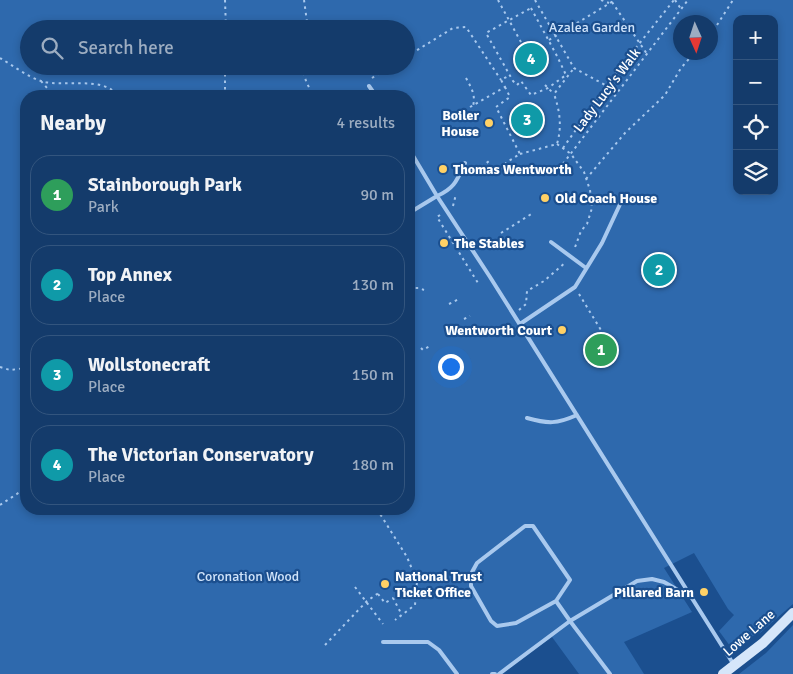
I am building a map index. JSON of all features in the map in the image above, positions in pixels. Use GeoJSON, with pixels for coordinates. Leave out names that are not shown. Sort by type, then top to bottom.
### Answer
{"type":"FeatureCollection","features":[{"type":"Feature","properties":{"kind":"street","name":"Lowe Lane"},"geometry":{"type":"LineString","coordinates":[[723,674],[763,643],[793,613]]}},
{"type":"Feature","properties":{"kind":"lane"},"geometry":{"type":"LineString","coordinates":[[370,86],[372,90]]}},
{"type":"Feature","properties":{"kind":"lane"},"geometry":{"type":"LineString","coordinates":[[415,160],[734,665]]}},
{"type":"Feature","properties":{"kind":"lane"},"geometry":{"type":"LineString","coordinates":[[415,209],[450,190],[455,184],[465,162]]}},
{"type":"Feature","properties":{"kind":"lane"},"geometry":{"type":"LineString","coordinates":[[520,324],[575,287],[602,243],[622,200],[640,197],[657,199]]}},
{"type":"Feature","properties":{"kind":"lane"},"geometry":{"type":"LineString","coordinates":[[551,242],[586,268]]}},
{"type":"Feature","properties":{"kind":"lane"},"geometry":{"type":"LineString","coordinates":[[527,418],[539,422],[559,422],[577,414]]}},
{"type":"Feature","properties":{"kind":"lane"},"geometry":{"type":"LineString","coordinates":[[525,526],[533,526],[570,580],[556,601],[516,623],[497,626],[471,586],[471,574],[477,563],[525,526]]}},
{"type":"Feature","properties":{"kind":"lane"},"geometry":{"type":"LineString","coordinates":[[499,674],[570,621],[637,581],[652,579],[664,582],[692,598]]}},
{"type":"Feature","properties":{"kind":"lane"},"geometry":{"type":"LineString","coordinates":[[556,601],[610,674]]}},
{"type":"Feature","properties":{"kind":"lane"},"geometry":{"type":"LineString","coordinates":[[383,642],[428,642],[439,650],[456,674]]}},
{"type":"Feature","properties":{"kind":"path"},"geometry":{"type":"LineString","coordinates":[[225,0],[226,20]]}},
{"type":"Feature","properties":{"kind":"path"},"geometry":{"type":"LineString","coordinates":[[304,0],[307,20]]}},
{"type":"Feature","properties":{"kind":"path"},"geometry":{"type":"LineString","coordinates":[[498,0],[522,44]]}},
{"type":"Feature","properties":{"kind":"path"},"geometry":{"type":"LineString","coordinates":[[500,3],[505,0]]}},
{"type":"Feature","properties":{"kind":"path"},"geometry":{"type":"LineString","coordinates":[[535,0],[574,68],[618,92]]}},
{"type":"Feature","properties":{"kind":"path"},"geometry":{"type":"LineString","coordinates":[[601,0],[611,3],[647,54]]}},
{"type":"Feature","properties":{"kind":"path"},"geometry":{"type":"LineString","coordinates":[[549,40],[614,0]]}},
{"type":"Feature","properties":{"kind":"path"},"geometry":{"type":"LineString","coordinates":[[563,149],[607,86],[675,0],[681,9]]}},
{"type":"Feature","properties":{"kind":"path","name":"Lady Lucy's Walk"},"geometry":{"type":"LineString","coordinates":[[559,169],[688,0]]}},
{"type":"Feature","properties":{"kind":"path"},"geometry":{"type":"LineString","coordinates":[[718,23],[733,0]]}},
{"type":"Feature","properties":{"kind":"path"},"geometry":{"type":"LineString","coordinates":[[533,12],[539,7]]}},
{"type":"Feature","properties":{"kind":"path"},"geometry":{"type":"LineString","coordinates":[[531,8],[533,12],[558,56],[566,75],[548,88],[531,95],[521,81],[517,85],[486,33],[531,8]]}},
{"type":"Feature","properties":{"kind":"path"},"geometry":{"type":"LineString","coordinates":[[415,51],[453,28],[466,27],[510,97],[496,107],[520,154]]}},
{"type":"Feature","properties":{"kind":"path"},"geometry":{"type":"LineString","coordinates":[[558,56],[565,51]]}},
{"type":"Feature","properties":{"kind":"path"},"geometry":{"type":"LineString","coordinates":[[0,58],[20,69]]}},
{"type":"Feature","properties":{"kind":"path"},"geometry":{"type":"LineString","coordinates":[[586,180],[624,133],[665,95],[688,60]]}},
{"type":"Feature","properties":{"kind":"path"},"geometry":{"type":"LineString","coordinates":[[554,94],[574,68]]}},
{"type":"Feature","properties":{"kind":"path"},"geometry":{"type":"LineString","coordinates":[[30,75],[41,81],[49,90]]}},
{"type":"Feature","properties":{"kind":"path"},"geometry":{"type":"LineString","coordinates":[[225,75],[225,90]]}},
{"type":"Feature","properties":{"kind":"path"},"geometry":{"type":"LineString","coordinates":[[304,75],[310,90]]}},
{"type":"Feature","properties":{"kind":"path"},"geometry":{"type":"LineString","coordinates":[[370,86],[366,81],[376,75]]}},
{"type":"Feature","properties":{"kind":"path"},"geometry":{"type":"LineString","coordinates":[[501,80],[510,75]]}},
{"type":"Feature","properties":{"kind":"path"},"geometry":{"type":"LineString","coordinates":[[466,78],[472,87],[475,100],[472,106],[505,87]]}},
{"type":"Feature","properties":{"kind":"path"},"geometry":{"type":"LineString","coordinates":[[41,81],[104,85],[112,90]]}},
{"type":"Feature","properties":{"kind":"path"},"geometry":{"type":"LineString","coordinates":[[545,85],[554,94],[560,118],[557,144]]}},
{"type":"Feature","properties":{"kind":"path"},"geometry":{"type":"LineString","coordinates":[[514,314],[526,304],[527,291],[564,266],[577,247],[592,208],[584,172],[571,154],[557,144]]}},
{"type":"Feature","properties":{"kind":"path"},"geometry":{"type":"LineString","coordinates":[[500,169],[520,154],[557,144]]}},
{"type":"Feature","properties":{"kind":"path"},"geometry":{"type":"LineString","coordinates":[[444,213],[437,217],[478,284]]}},
{"type":"Feature","properties":{"kind":"path"},"geometry":{"type":"LineString","coordinates":[[501,233],[534,213]]}},
{"type":"Feature","properties":{"kind":"path"},"geometry":{"type":"LineString","coordinates":[[575,287],[604,335],[596,339]]}},
{"type":"Feature","properties":{"kind":"path"},"geometry":{"type":"LineString","coordinates":[[415,288],[424,290]]}},
{"type":"Feature","properties":{"kind":"path"},"geometry":{"type":"LineString","coordinates":[[449,304],[458,299]]}},
{"type":"Feature","properties":{"kind":"path"},"geometry":{"type":"LineString","coordinates":[[464,319],[470,316]]}},
{"type":"Feature","properties":{"kind":"path"},"geometry":{"type":"LineString","coordinates":[[422,348],[423,350],[430,346]]}},
{"type":"Feature","properties":{"kind":"path"},"geometry":{"type":"LineString","coordinates":[[0,367],[10,370],[20,369]]}},
{"type":"Feature","properties":{"kind":"path"},"geometry":{"type":"LineString","coordinates":[[0,505],[20,492]]}},
{"type":"Feature","properties":{"kind":"path"},"geometry":{"type":"LineString","coordinates":[[381,515],[407,557],[417,581],[415,605],[395,620]]}},
{"type":"Feature","properties":{"kind":"path"},"geometry":{"type":"LineString","coordinates":[[355,587],[383,624]]}},
{"type":"Feature","properties":{"kind":"path"},"geometry":{"type":"LineString","coordinates":[[325,645],[367,601],[379,593],[385,603],[402,591],[400,587],[396,587]]}},
{"type":"Feature","properties":{"kind":"path"},"geometry":{"type":"LineString","coordinates":[[393,598],[402,615]]}},
{"type":"Feature","properties":{"kind":"green space"},"geometry":{"type":"Polygon","coordinates":[[[0,0],[793,0],[793,604],[760,633],[730,646],[719,631],[734,615],[728,609],[694,553],[664,568],[692,612],[624,642],[644,674],[579,674],[552,637],[498,674],[0,674],[0,0]]]}},
{"type":"Feature","properties":{"kind":"green space"},"geometry":{"type":"Polygon","coordinates":[[[793,625],[793,674],[739,674],[766,653],[793,625]]]}},
{"type":"Feature","properties":{"kind":"place","name":"The Victorian Conservatory"},"geometry":{"type":"Point","coordinates":[531,59]}},
{"type":"Feature","properties":{"kind":"place","name":"Wollstonecraft"},"geometry":{"type":"Point","coordinates":[527,120]}},
{"type":"Feature","properties":{"kind":"place","name":"Boiler House"},"geometry":{"type":"Point","coordinates":[489,123]}},
{"type":"Feature","properties":{"kind":"place","name":"Thomas Wentworth"},"geometry":{"type":"Point","coordinates":[443,169]}},
{"type":"Feature","properties":{"kind":"place","name":"Old Coach House"},"geometry":{"type":"Point","coordinates":[545,198]}},
{"type":"Feature","properties":{"kind":"place","name":"The Stables"},"geometry":{"type":"Point","coordinates":[444,243]}},
{"type":"Feature","properties":{"kind":"place","name":"Top Annex"},"geometry":{"type":"Point","coordinates":[659,270]}},
{"type":"Feature","properties":{"kind":"place","name":"Wentworth Court"},"geometry":{"type":"Point","coordinates":[562,330]}},
{"type":"Feature","properties":{"kind":"place","name":"Stainborough Park"},"geometry":{"type":"Point","coordinates":[601,350]}},
{"type":"Feature","properties":{"kind":"place","name":"National Trust Ticket Office"},"geometry":{"type":"Point","coordinates":[385,584]}},
{"type":"Feature","properties":{"kind":"place","name":"Pillared Barn"},"geometry":{"type":"Point","coordinates":[704,592]}},
{"type":"Feature","properties":{"kind":"park label","name":"Azalea Garden"},"geometry":{"type":"Point","coordinates":[592,27]}},
{"type":"Feature","properties":{"kind":"park label","name":"Coronation Wood"},"geometry":{"type":"Point","coordinates":[248,576]}}]}
